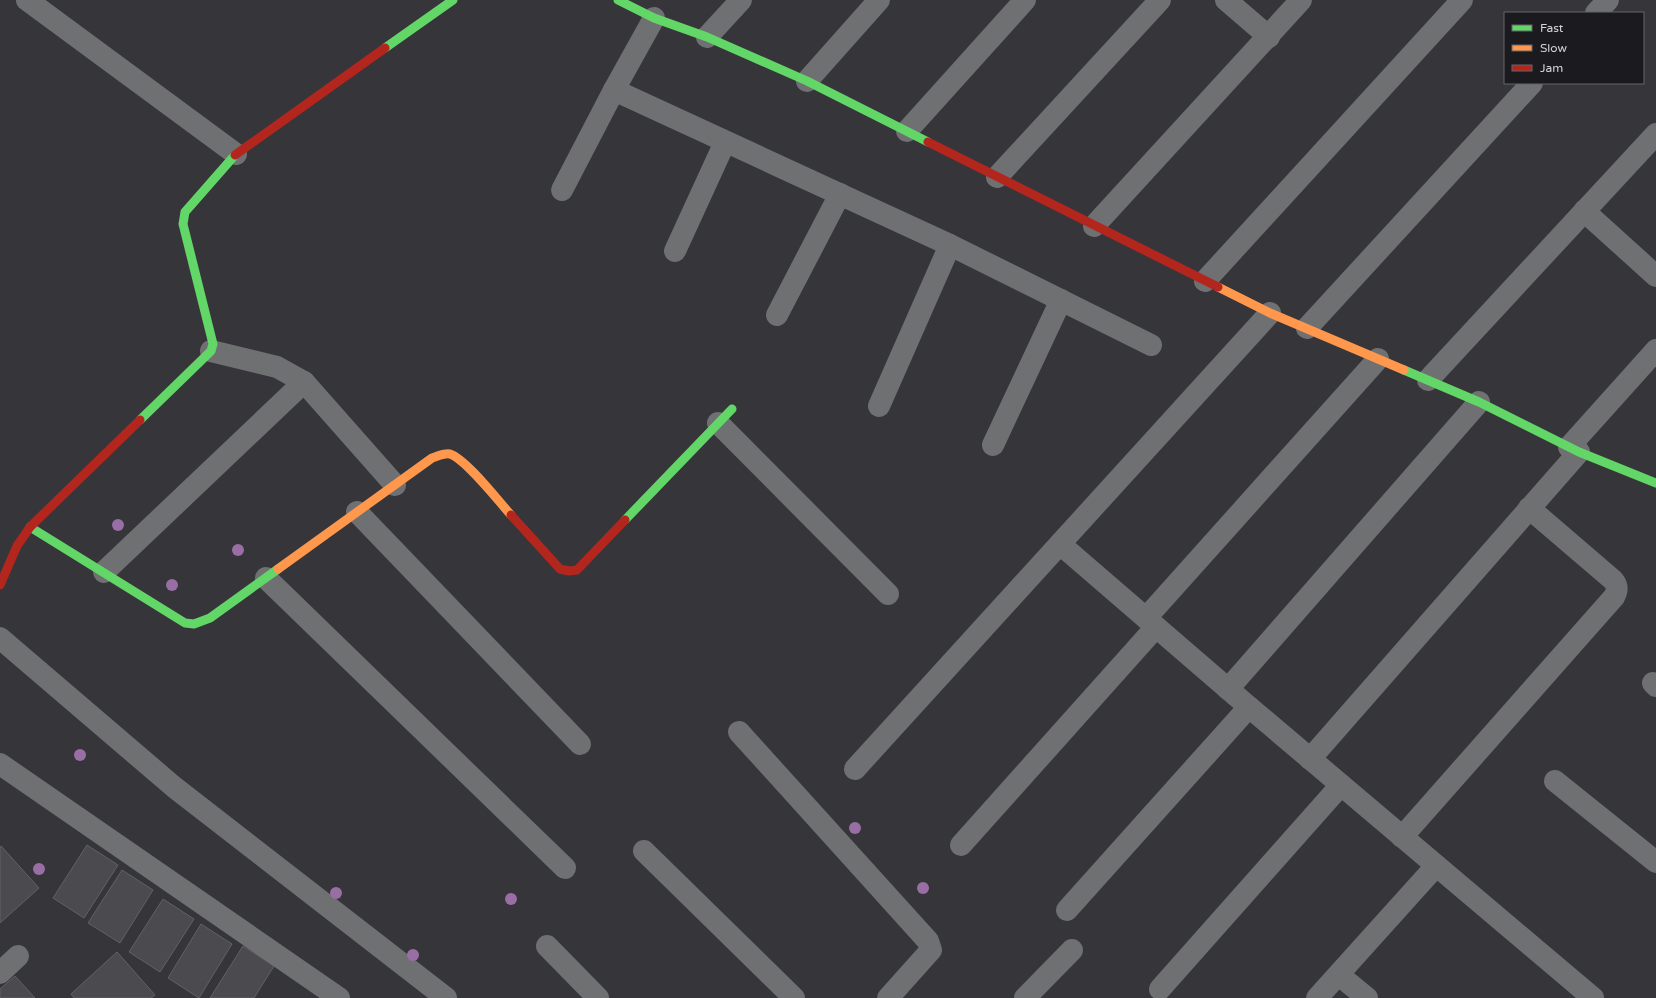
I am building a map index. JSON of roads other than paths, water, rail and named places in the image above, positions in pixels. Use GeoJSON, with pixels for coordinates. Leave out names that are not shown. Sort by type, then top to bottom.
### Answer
{"type":"FeatureCollection","features":[{"type":"Feature","properties":{"kind":"street"},"geometry":{"type":"LineString","coordinates":[[27,0],[236,154]]}},
{"type":"Feature","properties":{"kind":"street"},"geometry":{"type":"LineString","coordinates":[[0,585],[17,546],[30,527],[211,351],[212,344],[183,224],[185,212],[236,154],[453,0]]}},
{"type":"Feature","properties":{"kind":"street"},"geometry":{"type":"LineString","coordinates":[[618,0],[654,18],[707,37],[807,81],[1270,313],[1479,402],[1574,450],[1656,483]]}},
{"type":"Feature","properties":{"kind":"street"},"geometry":{"type":"LineString","coordinates":[[707,37],[741,0]]}},
{"type":"Feature","properties":{"kind":"street"},"geometry":{"type":"LineString","coordinates":[[807,81],[879,0]]}},
{"type":"Feature","properties":{"kind":"street"},"geometry":{"type":"LineString","coordinates":[[907,131],[1025,0]]}},
{"type":"Feature","properties":{"kind":"street"},"geometry":{"type":"LineString","coordinates":[[997,177],[1160,0]]}},
{"type":"Feature","properties":{"kind":"street"},"geometry":{"type":"LineString","coordinates":[[1226,0],[1268,37]]}},
{"type":"Feature","properties":{"kind":"street"},"geometry":{"type":"LineString","coordinates":[[1094,226],[1301,0]]}},
{"type":"Feature","properties":{"kind":"street"},"geometry":{"type":"LineString","coordinates":[[1205,281],[1462,0]]}},
{"type":"Feature","properties":{"kind":"street"},"geometry":{"type":"LineString","coordinates":[[1597,12],[1608,0]]}},
{"type":"Feature","properties":{"kind":"street"},"geometry":{"type":"LineString","coordinates":[[562,190],[614,90],[654,18]]}},
{"type":"Feature","properties":{"kind":"street"},"geometry":{"type":"LineString","coordinates":[[1306,328],[1531,84]]}},
{"type":"Feature","properties":{"kind":"street"},"geometry":{"type":"LineString","coordinates":[[614,90],[950,245],[1151,345]]}},
{"type":"Feature","properties":{"kind":"street"},"geometry":{"type":"LineString","coordinates":[[1428,380],[1656,134]]}},
{"type":"Feature","properties":{"kind":"street"},"geometry":{"type":"LineString","coordinates":[[675,251],[725,142]]}},
{"type":"Feature","properties":{"kind":"street"},"geometry":{"type":"LineString","coordinates":[[777,315],[840,194]]}},
{"type":"Feature","properties":{"kind":"street"},"geometry":{"type":"LineString","coordinates":[[1584,211],[1656,276]]}},
{"type":"Feature","properties":{"kind":"street"},"geometry":{"type":"LineString","coordinates":[[879,406],[950,245]]}},
{"type":"Feature","properties":{"kind":"street"},"geometry":{"type":"LineString","coordinates":[[993,445],[1061,300]]}},
{"type":"Feature","properties":{"kind":"street"},"geometry":{"type":"LineString","coordinates":[[855,769],[1270,313]]}},
{"type":"Feature","properties":{"kind":"street"},"geometry":{"type":"LineString","coordinates":[[1310,759],[1529,508],[1574,450],[1656,350]]}},
{"type":"Feature","properties":{"kind":"street"},"geometry":{"type":"LineString","coordinates":[[211,351],[277,367],[304,382],[395,485]]}},
{"type":"Feature","properties":{"kind":"street"},"geometry":{"type":"LineString","coordinates":[[961,845],[1378,358]]}},
{"type":"Feature","properties":{"kind":"street"},"geometry":{"type":"LineString","coordinates":[[104,572],[304,382]]}},
{"type":"Feature","properties":{"kind":"street"},"geometry":{"type":"LineString","coordinates":[[1228,689],[1479,402]]}},
{"type":"Feature","properties":{"kind":"street"},"geometry":{"type":"LineString","coordinates":[[30,527],[186,623],[194,624],[210,618],[432,458],[444,453],[453,455],[462,461],[560,569],[569,571],[577,570],[725,416],[888,594]]}},
{"type":"Feature","properties":{"kind":"street"},"geometry":{"type":"LineString","coordinates":[[1402,837],[1614,597],[1617,591],[1617,585],[1613,580],[1529,508]]}},
{"type":"Feature","properties":{"kind":"street"},"geometry":{"type":"LineString","coordinates":[[357,512],[580,744]]}},
{"type":"Feature","properties":{"kind":"street"},"geometry":{"type":"LineString","coordinates":[[1060,544],[1310,759],[1593,998]]}},
{"type":"Feature","properties":{"kind":"street"},"geometry":{"type":"LineString","coordinates":[[266,578],[565,868]]}},
{"type":"Feature","properties":{"kind":"street"},"geometry":{"type":"LineString","coordinates":[[0,638],[174,787],[433,995]]}},
{"type":"Feature","properties":{"kind":"street"},"geometry":{"type":"LineString","coordinates":[[1067,910],[1249,707]]}},
{"type":"Feature","properties":{"kind":"street"},"geometry":{"type":"LineString","coordinates":[[739,732],[928,941],[931,950],[888,998]]}},
{"type":"Feature","properties":{"kind":"street"},"geometry":{"type":"LineString","coordinates":[[0,764],[339,998]]}},
{"type":"Feature","properties":{"kind":"street"},"geometry":{"type":"LineString","coordinates":[[1555,780],[1656,862]]}},
{"type":"Feature","properties":{"kind":"street"},"geometry":{"type":"LineString","coordinates":[[1160,988],[1341,785]]}},
{"type":"Feature","properties":{"kind":"street"},"geometry":{"type":"LineString","coordinates":[[644,851],[794,998]]}},
{"type":"Feature","properties":{"kind":"street"},"geometry":{"type":"LineString","coordinates":[[1317,998],[1436,866]]}},
{"type":"Feature","properties":{"kind":"street"},"geometry":{"type":"LineString","coordinates":[[547,946],[598,998]]}},
{"type":"Feature","properties":{"kind":"street"},"geometry":{"type":"LineString","coordinates":[[1026,998],[1072,950]]}},
{"type":"Feature","properties":{"kind":"street"},"geometry":{"type":"LineString","coordinates":[[0,973],[18,956]]}},
{"type":"Feature","properties":{"kind":"street"},"geometry":{"type":"LineString","coordinates":[[1339,975],[1367,998]]}}]}
